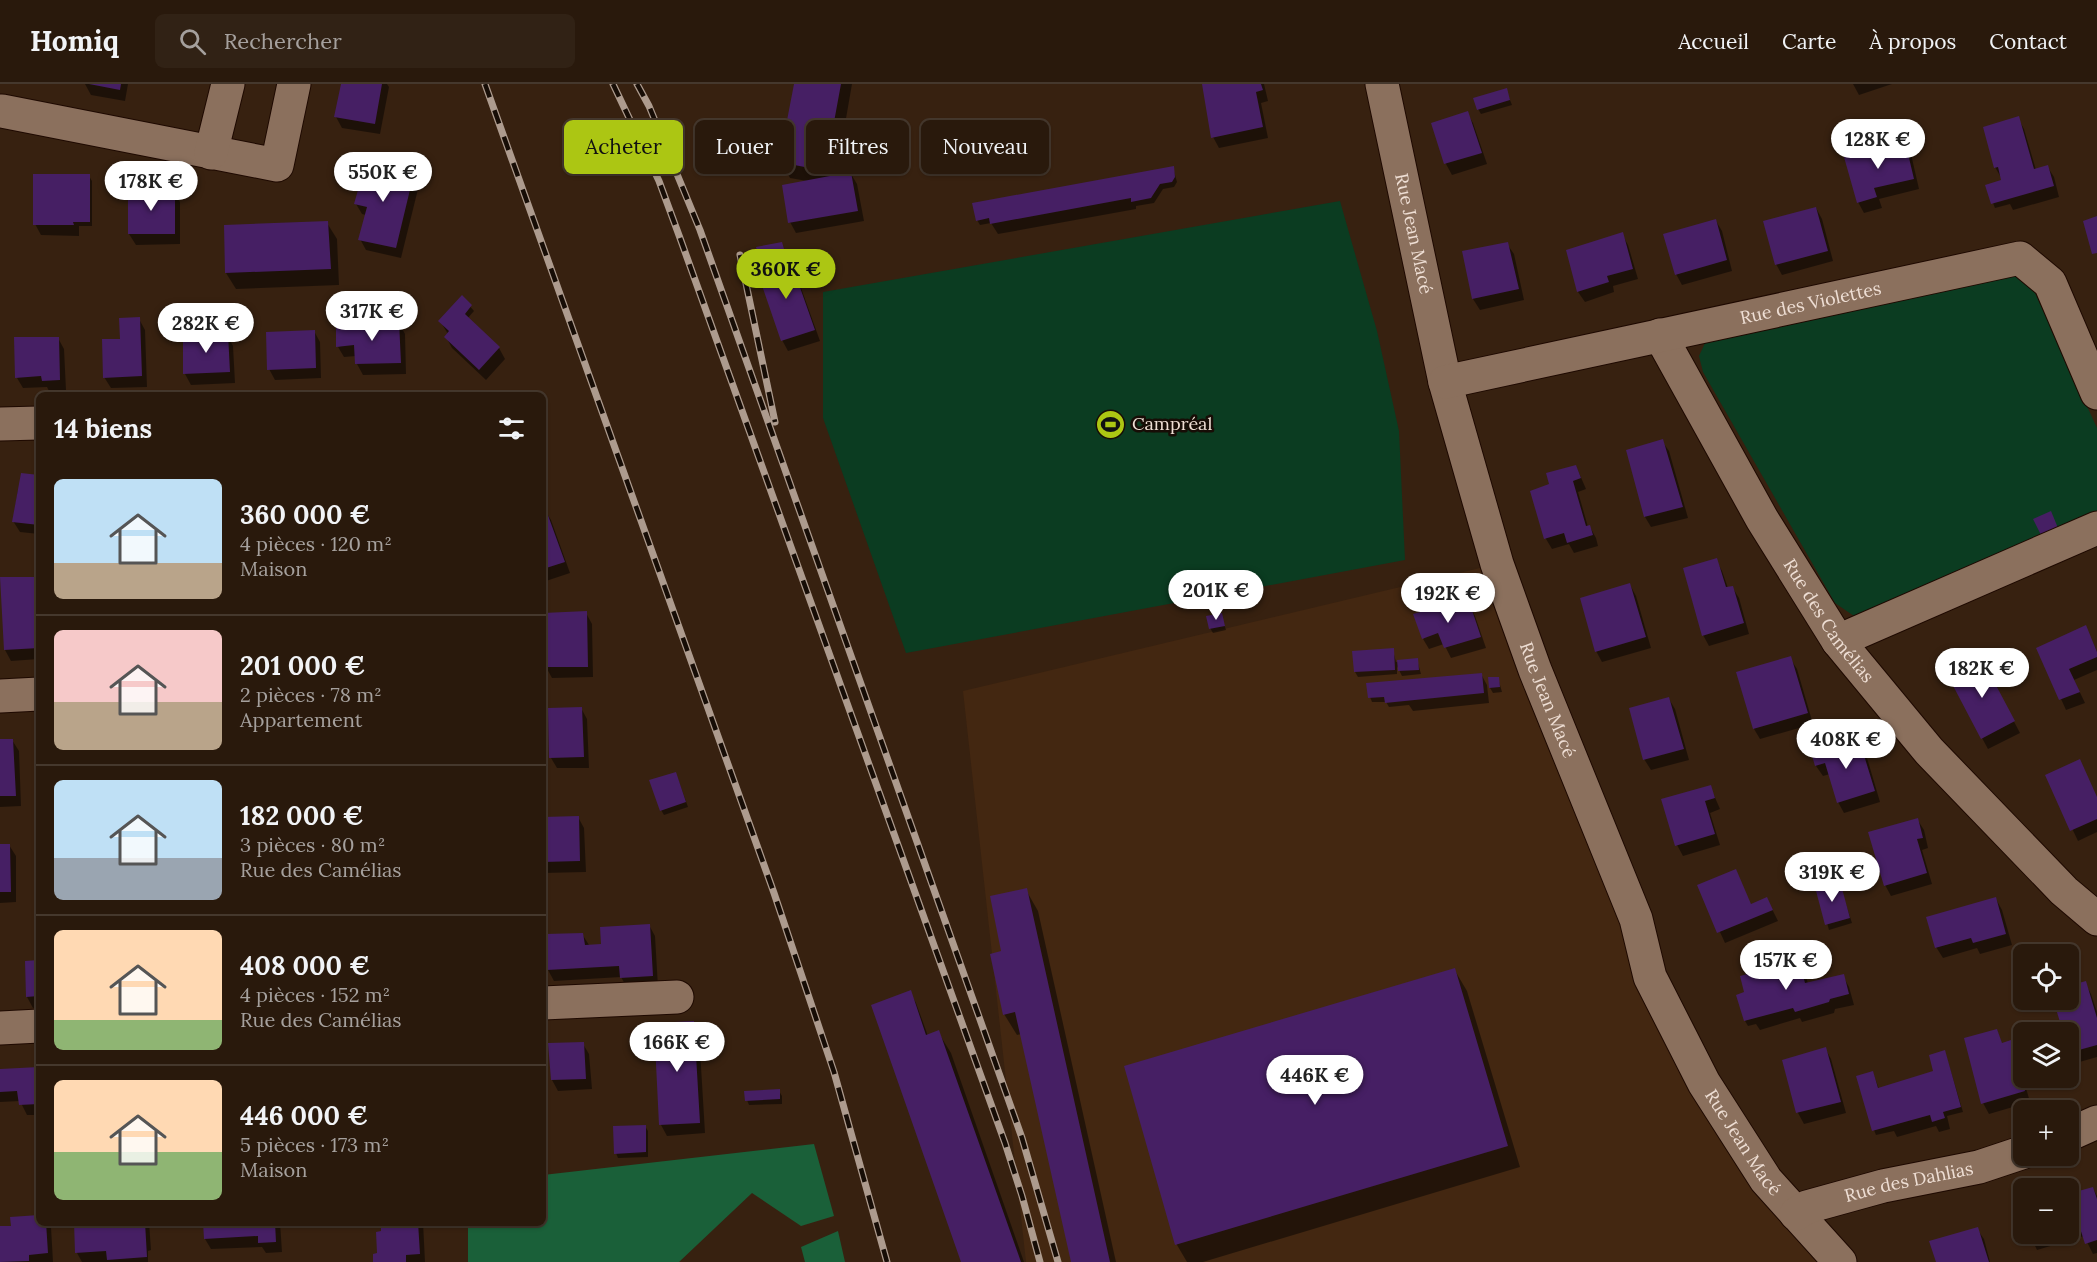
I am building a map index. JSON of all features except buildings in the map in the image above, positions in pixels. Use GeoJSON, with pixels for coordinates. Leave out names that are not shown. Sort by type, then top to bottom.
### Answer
{"type":"FeatureCollection","features":[{"type":"Feature","properties":{"kind":"street"},"geometry":{"type":"LineString","coordinates":[[211,153],[228,84]]}},
{"type":"Feature","properties":{"kind":"street"},"geometry":{"type":"LineString","coordinates":[[4,109],[277,165],[294,84]]}},
{"type":"Feature","properties":{"kind":"street","name":"Rue Jean Macé"},"geometry":{"type":"LineString","coordinates":[[1382,84],[1445,382],[1497,564],[1535,669],[1636,919],[1650,977],[1704,1083],[1766,1180],[1840,1262]]}},
{"type":"Feature","properties":{"kind":"street","name":"Rue des Violettes"},"geometry":{"type":"LineString","coordinates":[[1445,382],[2020,258],[2050,283],[2097,393]]}},
{"type":"Feature","properties":{"kind":"street","name":"Rue des Camélias"},"geometry":{"type":"LineString","coordinates":[[1660,335],[1762,519],[1838,641],[1929,751],[2064,891],[2097,919]]}},
{"type":"Feature","properties":{"kind":"street"},"geometry":{"type":"LineString","coordinates":[[0,424],[36,423]]}},
{"type":"Feature","properties":{"kind":"street"},"geometry":{"type":"LineString","coordinates":[[1838,641],[2097,528]]}},
{"type":"Feature","properties":{"kind":"street"},"geometry":{"type":"LineString","coordinates":[[0,696],[36,694]]}},
{"type":"Feature","properties":{"kind":"street"},"geometry":{"type":"LineString","coordinates":[[546,1003],[677,997]]}},
{"type":"Feature","properties":{"kind":"street"},"geometry":{"type":"LineString","coordinates":[[0,1028],[36,1026]]}},
{"type":"Feature","properties":{"kind":"street"},"geometry":{"type":"LineString","coordinates":[[2079,1130],[2097,1122]]}},
{"type":"Feature","properties":{"kind":"street","name":"Rue des Dahlias"},"geometry":{"type":"LineString","coordinates":[[1796,1214],[1807,1207],[1883,1186],[1979,1167],[2013,1156]]}},
{"type":"Feature","properties":{"kind":"shaded area"},"geometry":{"type":"Polygon","coordinates":[[[1497,564],[1650,977],[1840,1262],[1026,1262],[963,691],[1497,564]]]}},
{"type":"Feature","properties":{"kind":"green space","name":"Campréal"},"geometry":{"type":"Polygon","coordinates":[[[1340,201],[1377,331],[1399,431],[1405,560],[906,653],[823,418],[823,292],[1340,201]]]}},
{"type":"Feature","properties":{"kind":"green space"},"geometry":{"type":"Polygon","coordinates":[[[2010,274],[2019,276],[2031,284],[2097,428],[2097,513],[1873,612],[1854,616],[1835,603],[1703,372],[1699,356],[1705,343],[2010,274]]]}},
{"type":"Feature","properties":{"kind":"green space"},"geometry":{"type":"Polygon","coordinates":[[[814,1144],[834,1216],[801,1226],[752,1193],[679,1262],[468,1262],[468,1226],[546,1226],[546,1175],[814,1144]]]}},
{"type":"Feature","properties":{"kind":"green space"},"geometry":{"type":"Polygon","coordinates":[[[838,1231],[845,1262],[805,1262],[801,1247],[838,1231]]]}},
{"type":"Feature","properties":{"kind":"railway"},"geometry":{"type":"LineString","coordinates":[[485,84],[774,893],[834,1072],[887,1262]]}},
{"type":"Feature","properties":{"kind":"railway"},"geometry":{"type":"LineString","coordinates":[[613,84],[659,181],[680,238],[1005,1143],[1040,1262]]}},
{"type":"Feature","properties":{"kind":"railway"},"geometry":{"type":"LineString","coordinates":[[637,84],[649,106],[700,230],[1022,1138],[1058,1262]]}},
{"type":"Feature","properties":{"kind":"railway"},"geometry":{"type":"LineString","coordinates":[[740,255],[775,422]]}},
{"type":"Feature","properties":{"kind":"place","name":"Campréal"},"geometry":{"type":"Point","coordinates":[1111,424]}}]}
